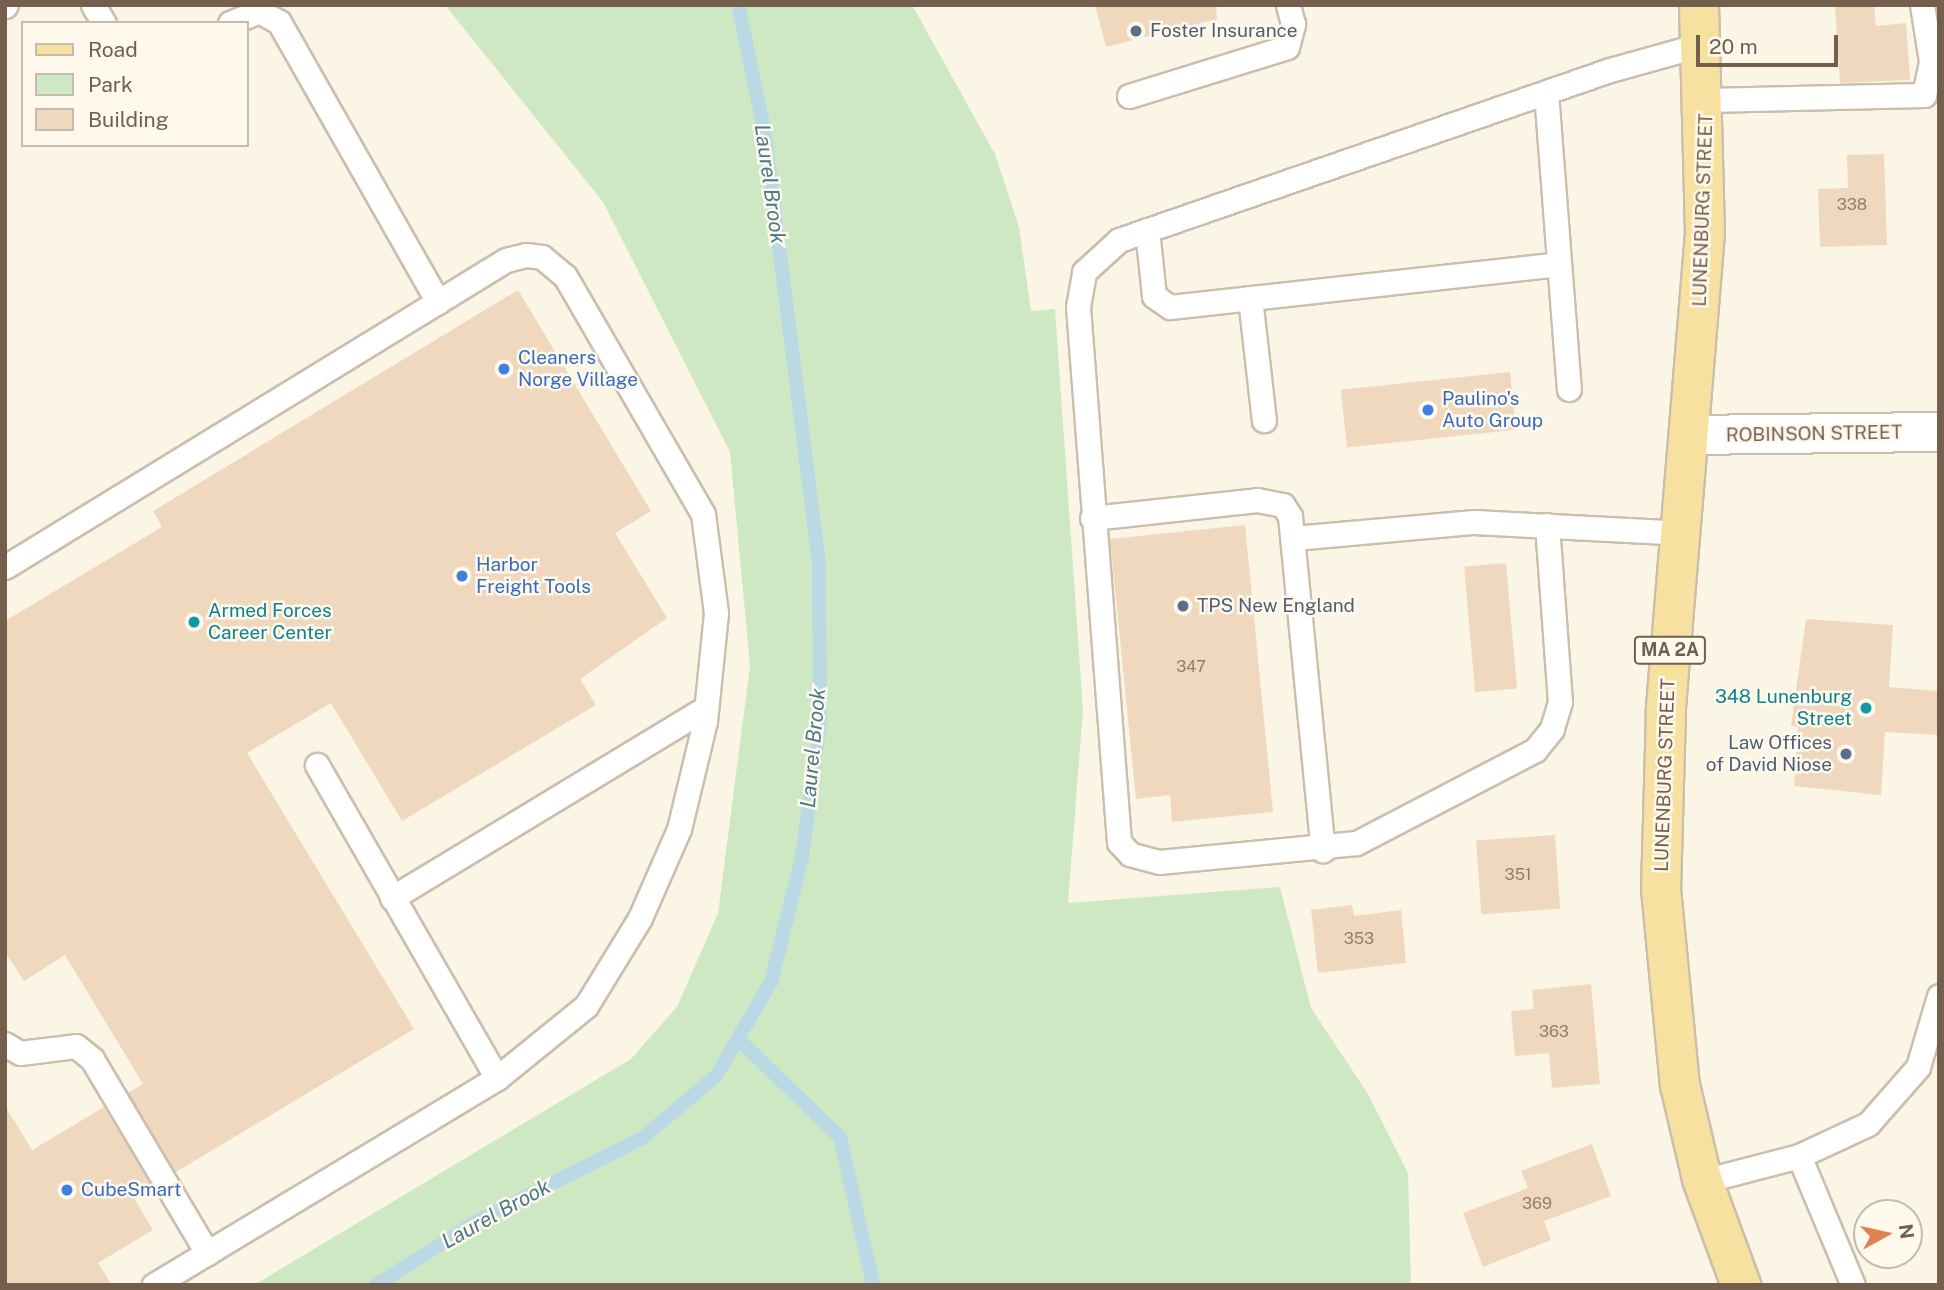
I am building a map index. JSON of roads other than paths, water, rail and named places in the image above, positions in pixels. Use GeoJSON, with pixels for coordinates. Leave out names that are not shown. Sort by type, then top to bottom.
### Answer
{"type":"FeatureCollection","features":[{"type":"Feature","properties":{"kind":"main road","name":"LUNENBURG STREET"},"geometry":{"type":"LineString","coordinates":[[1699,5],[1706,100],[1705,233],[1666,712],[1661,889],[1673,1039],[1703,1181],[1741,1285]]}},
{"type":"Feature","properties":{"kind":"street","name":"ROBINSON STREET"},"geometry":{"type":"LineString","coordinates":[[1689,435],[1939,432]]}},
{"type":"Feature","properties":{"kind":"lane"},"geometry":{"type":"LineString","coordinates":[[93,5],[103,21]]}},
{"type":"Feature","properties":{"kind":"lane"},"geometry":{"type":"LineString","coordinates":[[1129,96],[1287,47],[1293,24],[1288,5]]}},
{"type":"Feature","properties":{"kind":"lane"},"geometry":{"type":"LineString","coordinates":[[1706,100],[1924,95],[1931,61],[1922,5]]}},
{"type":"Feature","properties":{"kind":"lane"},"geometry":{"type":"LineString","coordinates":[[235,21],[259,11],[279,22],[438,302]]}},
{"type":"Feature","properties":{"kind":"lane"},"geometry":{"type":"LineString","coordinates":[[1547,525],[1560,702],[1547,739],[1379,834],[1323,850],[1159,862],[1130,853],[1119,842],[1092,518],[1078,307],[1084,272],[1099,253],[1147,230],[1546,92],[1703,44]]}},
{"type":"Feature","properties":{"kind":"lane"},"geometry":{"type":"LineString","coordinates":[[1546,92],[1569,389]]}},
{"type":"Feature","properties":{"kind":"lane"},"geometry":{"type":"LineString","coordinates":[[1147,230],[1158,304],[1250,298],[1559,264]]}},
{"type":"Feature","properties":{"kind":"lane"},"geometry":{"type":"LineString","coordinates":[[5,567],[438,302],[526,255],[542,257],[565,276],[703,514],[716,613],[706,708],[679,829],[640,918],[586,1006],[497,1078],[154,1285]]}},
{"type":"Feature","properties":{"kind":"lane"},"geometry":{"type":"LineString","coordinates":[[1250,298],[1264,420]]}},
{"type":"Feature","properties":{"kind":"lane"},"geometry":{"type":"LineString","coordinates":[[1092,518],[1272,501],[1290,516],[1323,850]]}},
{"type":"Feature","properties":{"kind":"lane"},"geometry":{"type":"LineString","coordinates":[[1294,538],[1474,523],[1681,533]]}},
{"type":"Feature","properties":{"kind":"lane"},"geometry":{"type":"LineString","coordinates":[[392,898],[706,708]]}},
{"type":"Feature","properties":{"kind":"lane"},"geometry":{"type":"LineString","coordinates":[[317,765],[497,1078]]}},
{"type":"Feature","properties":{"kind":"lane"},"geometry":{"type":"LineString","coordinates":[[1703,1181],[1799,1156],[1846,1140],[1894,1099],[1918,1067],[1939,996]]}},
{"type":"Feature","properties":{"kind":"lane"},"geometry":{"type":"LineString","coordinates":[[5,1044],[20,1053],[76,1046],[92,1059],[207,1252]]}},
{"type":"Feature","properties":{"kind":"lane"},"geometry":{"type":"LineString","coordinates":[[1799,1156],[1853,1285]]}},
{"type":"Feature","properties":{"kind":"waterway","name":"Laurel Brook"},"geometry":{"type":"LineString","coordinates":[[376,1285],[481,1219],[641,1139],[716,1076],[771,982],[802,857],[820,720],[819,564],[764,129],[738,5]]}},
{"type":"Feature","properties":{"kind":"waterway"},"geometry":{"type":"LineString","coordinates":[[738,1039],[840,1137],[873,1285]]}},
{"type":"Feature","properties":{"kind":"place","name":"Foster Insurance"},"geometry":{"type":"Point","coordinates":[1136,31]}},
{"type":"Feature","properties":{"kind":"place","name":"Cleaners Norge Village"},"geometry":{"type":"Point","coordinates":[504,369]}},
{"type":"Feature","properties":{"kind":"place","name":"Paulino's Auto Group"},"geometry":{"type":"Point","coordinates":[1428,410]}},
{"type":"Feature","properties":{"kind":"place","name":"Harbor Freight Tools"},"geometry":{"type":"Point","coordinates":[462,576]}},
{"type":"Feature","properties":{"kind":"place","name":"TPS New England"},"geometry":{"type":"Point","coordinates":[1183,606]}},
{"type":"Feature","properties":{"kind":"place","name":"Armed Forces Career Center"},"geometry":{"type":"Point","coordinates":[194,622]}},
{"type":"Feature","properties":{"kind":"place","name":"348 Lunenburg Street"},"geometry":{"type":"Point","coordinates":[1866,708]}},
{"type":"Feature","properties":{"kind":"place","name":"Law Offices of David Niose"},"geometry":{"type":"Point","coordinates":[1846,754]}},
{"type":"Feature","properties":{"kind":"place","name":"CubeSmart"},"geometry":{"type":"Point","coordinates":[67,1190]}}]}
